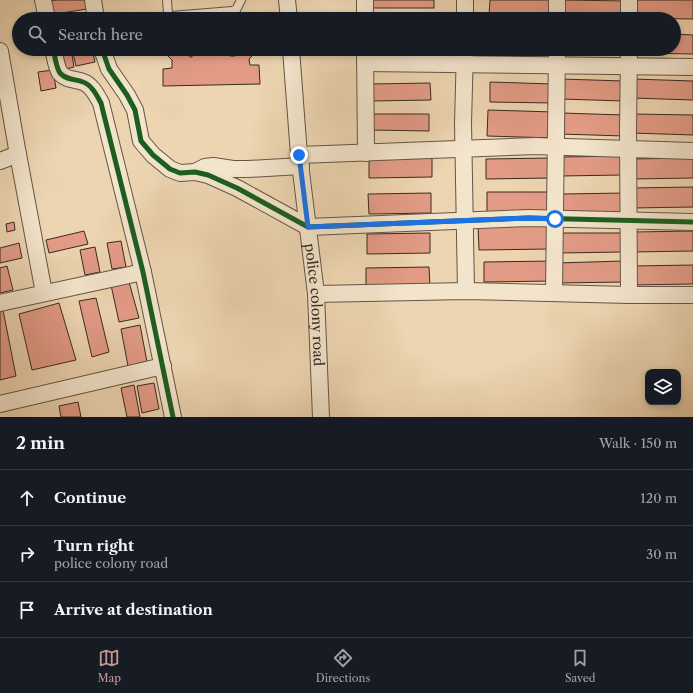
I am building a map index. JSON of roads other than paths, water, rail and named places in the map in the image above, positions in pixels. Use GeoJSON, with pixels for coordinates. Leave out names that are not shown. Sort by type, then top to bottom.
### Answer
{"type":"FeatureCollection","features":[{"type":"Feature","properties":{"kind":"street"},"geometry":{"type":"LineString","coordinates":[[44,0],[46,12]]}},
{"type":"Feature","properties":{"kind":"street"},"geometry":{"type":"LineString","coordinates":[[93,0],[95,12]]}},
{"type":"Feature","properties":{"kind":"street"},"geometry":{"type":"LineString","coordinates":[[287,0],[288,12]]}},
{"type":"Feature","properties":{"kind":"street"},"geometry":{"type":"LineString","coordinates":[[365,0],[365,12]]}},
{"type":"Feature","properties":{"kind":"street"},"geometry":{"type":"LineString","coordinates":[[465,0],[465,12]]}},
{"type":"Feature","properties":{"kind":"street"},"geometry":{"type":"LineString","coordinates":[[557,0],[557,12]]}},
{"type":"Feature","properties":{"kind":"street"},"geometry":{"type":"LineString","coordinates":[[629,0],[629,12]]}},
{"type":"Feature","properties":{"kind":"street"},"geometry":{"type":"LineString","coordinates":[[0,52],[44,293]]}},
{"type":"Feature","properties":{"kind":"street"},"geometry":{"type":"LineString","coordinates":[[55,56],[59,72],[69,79],[85,83],[96,93],[101,103],[143,272],[173,417]]}},
{"type":"Feature","properties":{"kind":"street"},"geometry":{"type":"LineString","coordinates":[[104,56],[109,69],[127,95],[135,110],[142,141],[153,155],[170,169],[180,173],[195,172],[208,175],[237,188],[308,227],[529,218],[693,222]]}},
{"type":"Feature","properties":{"kind":"street","name":"police colony road"},"geometry":{"type":"LineString","coordinates":[[292,56],[300,161],[316,294],[322,417]]}},
{"type":"Feature","properties":{"kind":"street"},"geometry":{"type":"LineString","coordinates":[[366,153],[365,56],[464,65],[693,67]]}},
{"type":"Feature","properties":{"kind":"street"},"geometry":{"type":"LineString","coordinates":[[465,56],[463,149],[466,290]]}},
{"type":"Feature","properties":{"kind":"street"},"geometry":{"type":"LineString","coordinates":[[554,293],[557,56]]}},
{"type":"Feature","properties":{"kind":"street"},"geometry":{"type":"LineString","coordinates":[[629,56],[629,295]]}},
{"type":"Feature","properties":{"kind":"street"},"geometry":{"type":"LineString","coordinates":[[195,172],[205,167],[213,166],[240,169],[366,153],[556,147],[693,150]]}},
{"type":"Feature","properties":{"kind":"street"},"geometry":{"type":"LineString","coordinates":[[0,161],[18,154]]}},
{"type":"Feature","properties":{"kind":"street"},"geometry":{"type":"LineString","coordinates":[[0,303],[143,272]]}},
{"type":"Feature","properties":{"kind":"street"},"geometry":{"type":"LineString","coordinates":[[316,294],[466,290],[629,295],[693,295]]}},
{"type":"Feature","properties":{"kind":"street"},"geometry":{"type":"LineString","coordinates":[[0,404],[163,366]]}},
{"type":"Feature","properties":{"kind":"lane"},"geometry":{"type":"LineString","coordinates":[[167,0],[168,12]]}},
{"type":"Feature","properties":{"kind":"lane"},"geometry":{"type":"LineString","coordinates":[[220,12],[236,10],[241,0]]}}]}
